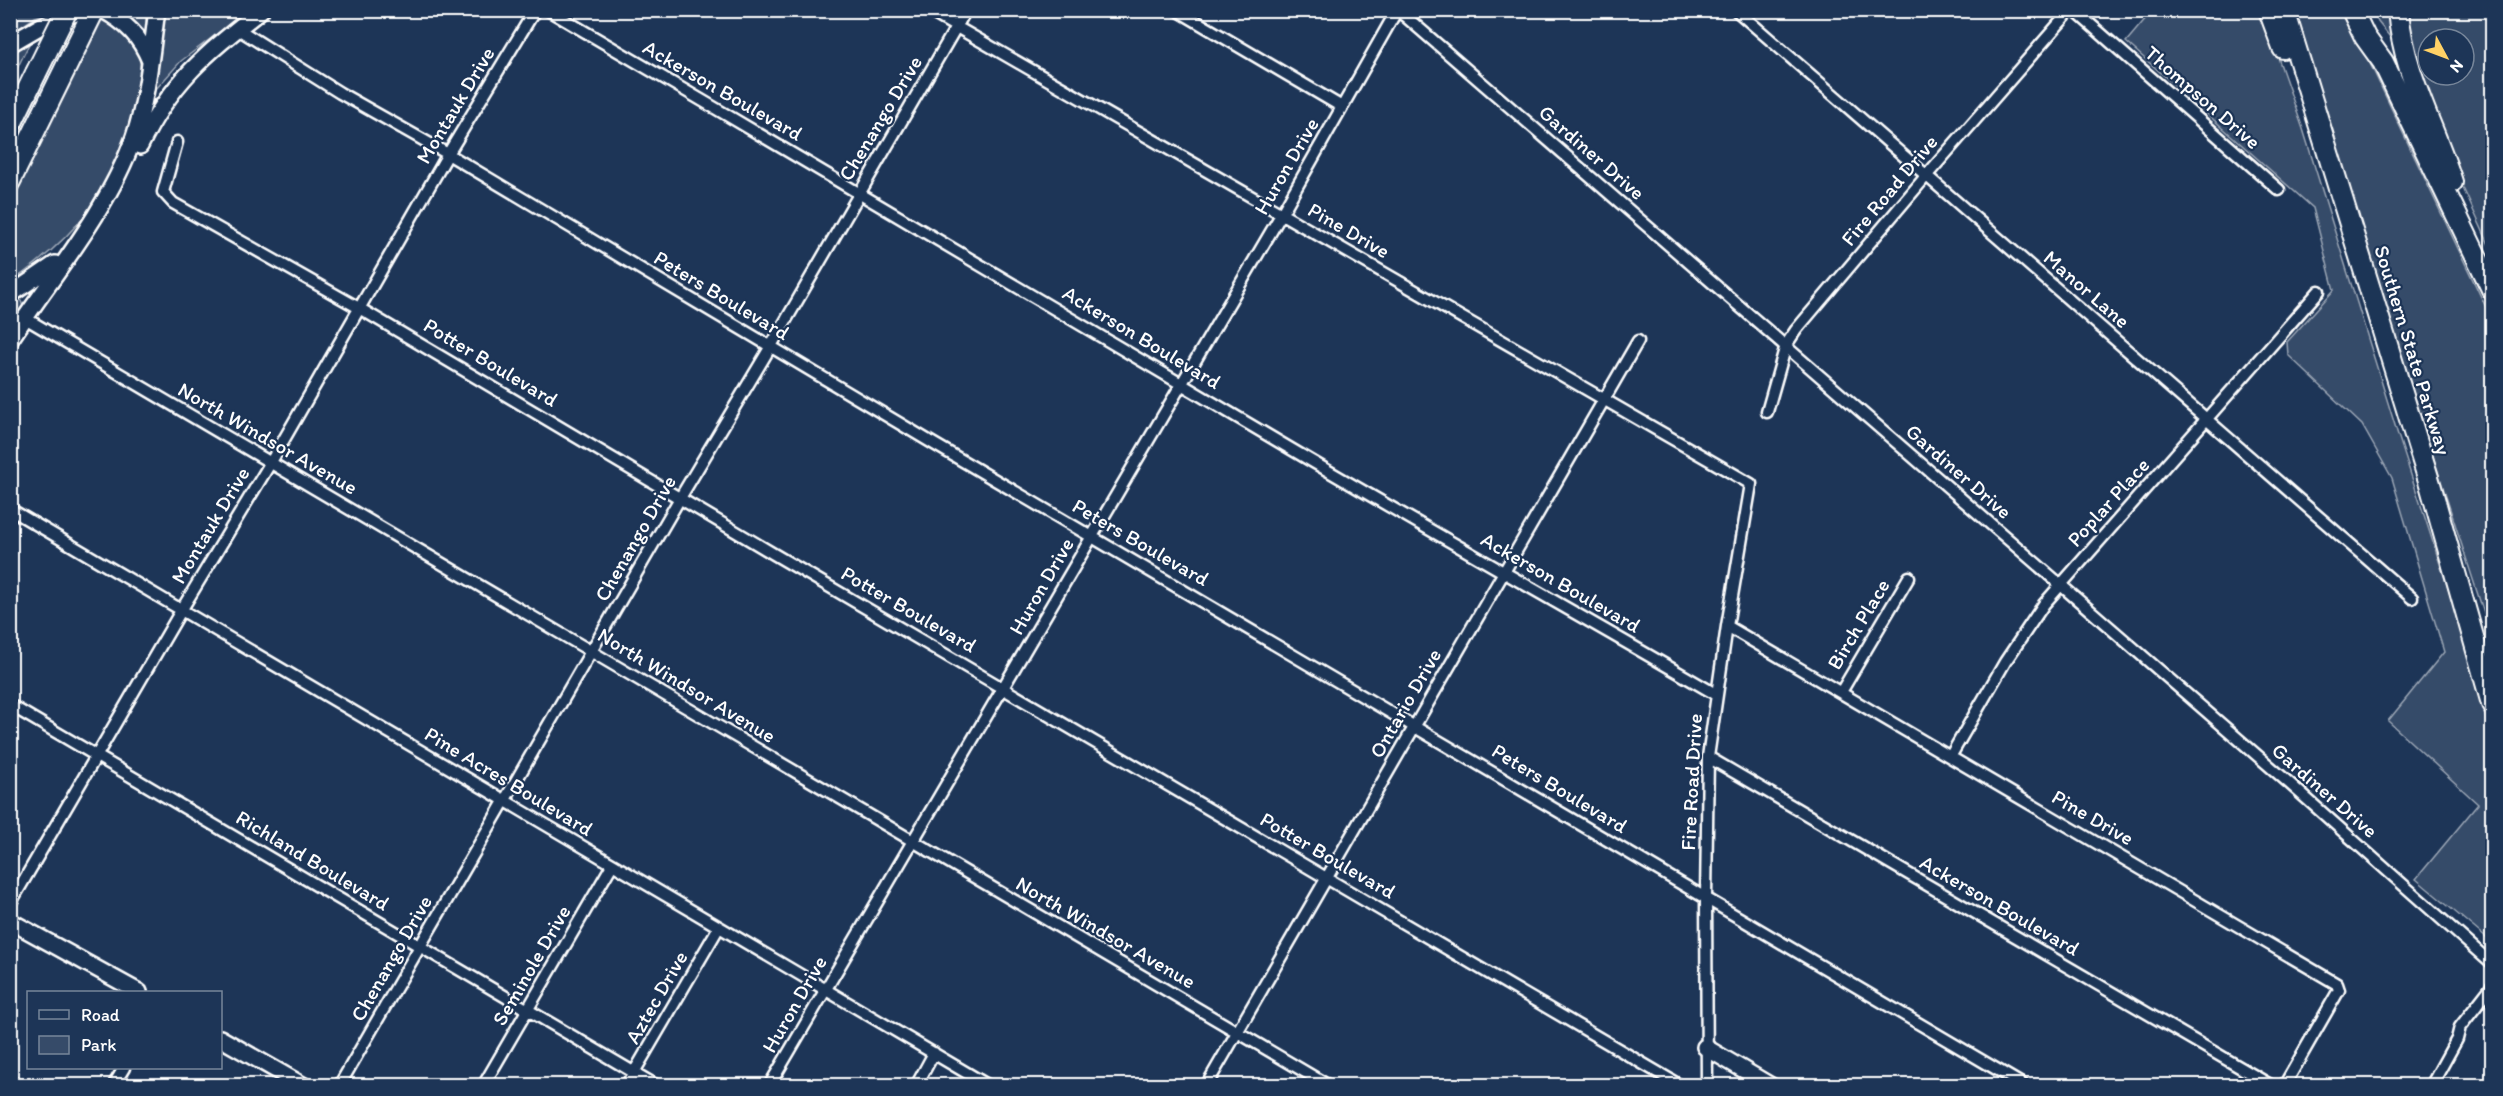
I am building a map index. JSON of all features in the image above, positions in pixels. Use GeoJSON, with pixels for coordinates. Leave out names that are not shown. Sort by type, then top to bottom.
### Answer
{"type":"FeatureCollection","features":[{"type":"Feature","properties":{"kind":"highway"},"geometry":{"type":"LineString","coordinates":[[10,126],[67,10]]}},
{"type":"Feature","properties":{"kind":"highway"},"geometry":{"type":"LineString","coordinates":[[10,181],[94,10]]}},
{"type":"Feature","properties":{"kind":"highway"},"geometry":{"type":"LineString","coordinates":[[2269,10],[2301,102],[2327,156]]}},
{"type":"Feature","properties":{"kind":"highway","name":"Southern State Parkway"},"geometry":{"type":"LineString","coordinates":[[2284,10],[2327,156],[2430,484],[2493,704]]}},
{"type":"Feature","properties":{"kind":"highway"},"geometry":{"type":"LineString","coordinates":[[2352,10],[2365,37],[2383,62],[2493,289]]}},
{"type":"Feature","properties":{"kind":"highway"},"geometry":{"type":"LineString","coordinates":[[2365,10],[2375,32],[2383,62]]}},
{"type":"Feature","properties":{"kind":"highway"},"geometry":{"type":"LineString","coordinates":[[2398,10],[2408,67],[2422,108],[2442,151],[2472,246]]}},
{"type":"Feature","properties":{"kind":"highway"},"geometry":{"type":"LineString","coordinates":[[2430,484],[2493,663]]}},
{"type":"Feature","properties":{"kind":"main road"},"geometry":{"type":"LineString","coordinates":[[10,44],[41,26],[84,10]]}},
{"type":"Feature","properties":{"kind":"main road"},"geometry":{"type":"LineString","coordinates":[[103,10],[133,31],[150,61]]}},
{"type":"Feature","properties":{"kind":"main road"},"geometry":{"type":"LineString","coordinates":[[117,177],[138,124],[157,10]]}},
{"type":"Feature","properties":{"kind":"main road"},"geometry":{"type":"LineString","coordinates":[[10,340],[135,153],[167,97],[200,61],[261,10]]}},
{"type":"Feature","properties":{"kind":"main road"},"geometry":{"type":"LineString","coordinates":[[10,295],[43,274],[74,245]]}},
{"type":"Feature","properties":{"kind":"main road"},"geometry":{"type":"LineString","coordinates":[[10,921],[135,991]]}},
{"type":"Feature","properties":{"kind":"main road"},"geometry":{"type":"LineString","coordinates":[[222,1039],[304,1086]]}},
{"type":"Feature","properties":{"kind":"main road"},"geometry":{"type":"LineString","coordinates":[[1705,1047],[1771,1086]]}},
{"type":"Feature","properties":{"kind":"street","name":"Montauk Drive"},"geometry":{"type":"LineString","coordinates":[[10,904],[182,609],[271,462],[448,154],[535,10]]}},
{"type":"Feature","properties":{"kind":"street","name":"Ackerson Boulevard"},"geometry":{"type":"LineString","coordinates":[[548,10],[860,191],[1397,511],[1504,570],[1717,695]]}},
{"type":"Feature","properties":{"kind":"street","name":"Pine Drive"},"geometry":{"type":"LineString","coordinates":[[927,10],[1751,484]]}},
{"type":"Feature","properties":{"kind":"street","name":"Chenango Drive"},"geometry":{"type":"LineString","coordinates":[[339,1086],[966,10]]}},
{"type":"Feature","properties":{"kind":"street"},"geometry":{"type":"LineString","coordinates":[[1177,10],[1342,107]]}},
{"type":"Feature","properties":{"kind":"street","name":"Huron Drive"},"geometry":{"type":"LineString","coordinates":[[769,1086],[1282,213],[1397,10]]}},
{"type":"Feature","properties":{"kind":"street","name":"Gardiner Drive"},"geometry":{"type":"LineString","coordinates":[[1397,10],[2289,783],[2492,964]]}},
{"type":"Feature","properties":{"kind":"street","name":"Manor Lane"},"geometry":{"type":"LineString","coordinates":[[1736,10],[2412,598]]}},
{"type":"Feature","properties":{"kind":"street","name":"Fire Road Drive"},"geometry":{"type":"LineString","coordinates":[[1767,412],[1785,345],[1796,330],[1927,175],[2072,10]]}},
{"type":"Feature","properties":{"kind":"street","name":"Thompson Drive"},"geometry":{"type":"LineString","coordinates":[[2072,10],[2279,190]]}},
{"type":"Feature","properties":{"kind":"street","name":"Peters Boulevard"},"geometry":{"type":"LineString","coordinates":[[238,29],[340,93],[448,154],[2025,1086]]}},
{"type":"Feature","properties":{"kind":"street","name":"Potter Boulevard"},"geometry":{"type":"LineString","coordinates":[[177,142],[163,192],[174,202],[359,308],[1681,1086]]}},
{"type":"Feature","properties":{"kind":"street","name":"Poplar Place"},"geometry":{"type":"LineString","coordinates":[[1950,757],[2005,662],[2059,586],[2319,291]]}},
{"type":"Feature","properties":{"kind":"street","name":"North Windsor Avenue"},"geometry":{"type":"LineString","coordinates":[[25,318],[1329,1086]]}},
{"type":"Feature","properties":{"kind":"street","name":"Ontario Drive"},"geometry":{"type":"LineString","coordinates":[[1206,1086],[1638,341]]}},
{"type":"Feature","properties":{"kind":"street","name":"Fire Road Drive"},"geometry":{"type":"LineString","coordinates":[[1707,1086],[1705,1047],[1708,757],[1751,484]]}},
{"type":"Feature","properties":{"kind":"street","name":"Pine Acres Boulevard"},"geometry":{"type":"LineString","coordinates":[[10,509],[989,1086]]}},
{"type":"Feature","properties":{"kind":"street","name":"Birch Place"},"geometry":{"type":"LineString","coordinates":[[1840,692],[1909,577]]}},
{"type":"Feature","properties":{"kind":"street","name":"Pine Drive"},"geometry":{"type":"LineString","coordinates":[[1727,626],[2337,984],[2339,990],[2284,1086]]}},
{"type":"Feature","properties":{"kind":"street","name":"Richland Boulevard"},"geometry":{"type":"LineString","coordinates":[[10,705],[657,1086]]}},
{"type":"Feature","properties":{"kind":"street","name":"Ackerson Boulevard"},"geometry":{"type":"LineString","coordinates":[[1708,757],[2272,1086]]}},
{"type":"Feature","properties":{"kind":"street","name":"Seminole Drive"},"geometry":{"type":"LineString","coordinates":[[483,1086],[612,865]]}},
{"type":"Feature","properties":{"kind":"street","name":"Aztec Drive"},"geometry":{"type":"LineString","coordinates":[[626,1086],[719,927]]}},
{"type":"Feature","properties":{"kind":"street"},"geometry":{"type":"LineString","coordinates":[[2431,1086],[2457,1038],[2460,1027],[2493,986]]}},
{"type":"Feature","properties":{"kind":"street"},"geometry":{"type":"LineString","coordinates":[[916,1086],[934,1053]]}},
{"type":"Feature","properties":{"kind":"street"},"geometry":{"type":"LineString","coordinates":[[113,1086],[122,1069]]}},
{"type":"Feature","properties":{"kind":"street"},"geometry":{"type":"LineString","coordinates":[[10,1081],[19,1086]]}},
{"type":"Feature","properties":{"kind":"green space"},"geometry":{"type":"Polygon","coordinates":[[[11,11],[58,11],[35,17],[11,34],[11,11]]]}},
{"type":"Feature","properties":{"kind":"green space"},"geometry":{"type":"Polygon","coordinates":[[[146,11],[146,32],[123,14],[123,13],[146,11]]]}},
{"type":"Feature","properties":{"kind":"green space"},"geometry":{"type":"Polygon","coordinates":[[[162,11],[247,11],[181,61],[155,90],[153,79],[162,11]]]}},
{"type":"Feature","properties":{"kind":"green space"},"geometry":{"type":"Polygon","coordinates":[[[2152,11],[2258,11],[2268,29],[2303,129],[2398,435],[2470,656],[2492,743],[2492,943],[2416,879],[2478,804],[2388,721],[2444,652],[2392,478],[2362,425],[2288,355],[2287,342],[2334,290],[2313,208],[2126,42],[2152,11]]]}},
{"type":"Feature","properties":{"kind":"green space"},"geometry":{"type":"Polygon","coordinates":[[[2293,11],[2345,11],[2492,320],[2492,638],[2441,481],[2293,11]]]}},
{"type":"Feature","properties":{"kind":"green space"},"geometry":{"type":"Polygon","coordinates":[[[2373,11],[2391,11],[2394,42],[2378,22],[2373,11]]]}},
{"type":"Feature","properties":{"kind":"green space"},"geometry":{"type":"Polygon","coordinates":[[[2405,11],[2492,11],[2492,251],[2423,101],[2420,87],[2476,87],[2476,27],[2416,27],[2416,66],[2405,11]]]}},
{"type":"Feature","properties":{"kind":"green space"},"geometry":{"type":"Polygon","coordinates":[[[103,18],[130,36],[139,56],[140,77],[129,127],[109,176],[88,211],[52,250],[11,282],[10,207],[103,18]]]}},
{"type":"Feature","properties":{"kind":"green space"},"geometry":{"type":"Polygon","coordinates":[[[32,38],[11,81],[11,53],[32,38]]]}},
{"type":"Feature","properties":{"kind":"green space"},"geometry":{"type":"Polygon","coordinates":[[[20,299],[23,306],[11,326],[11,303],[20,299]]]}}]}
